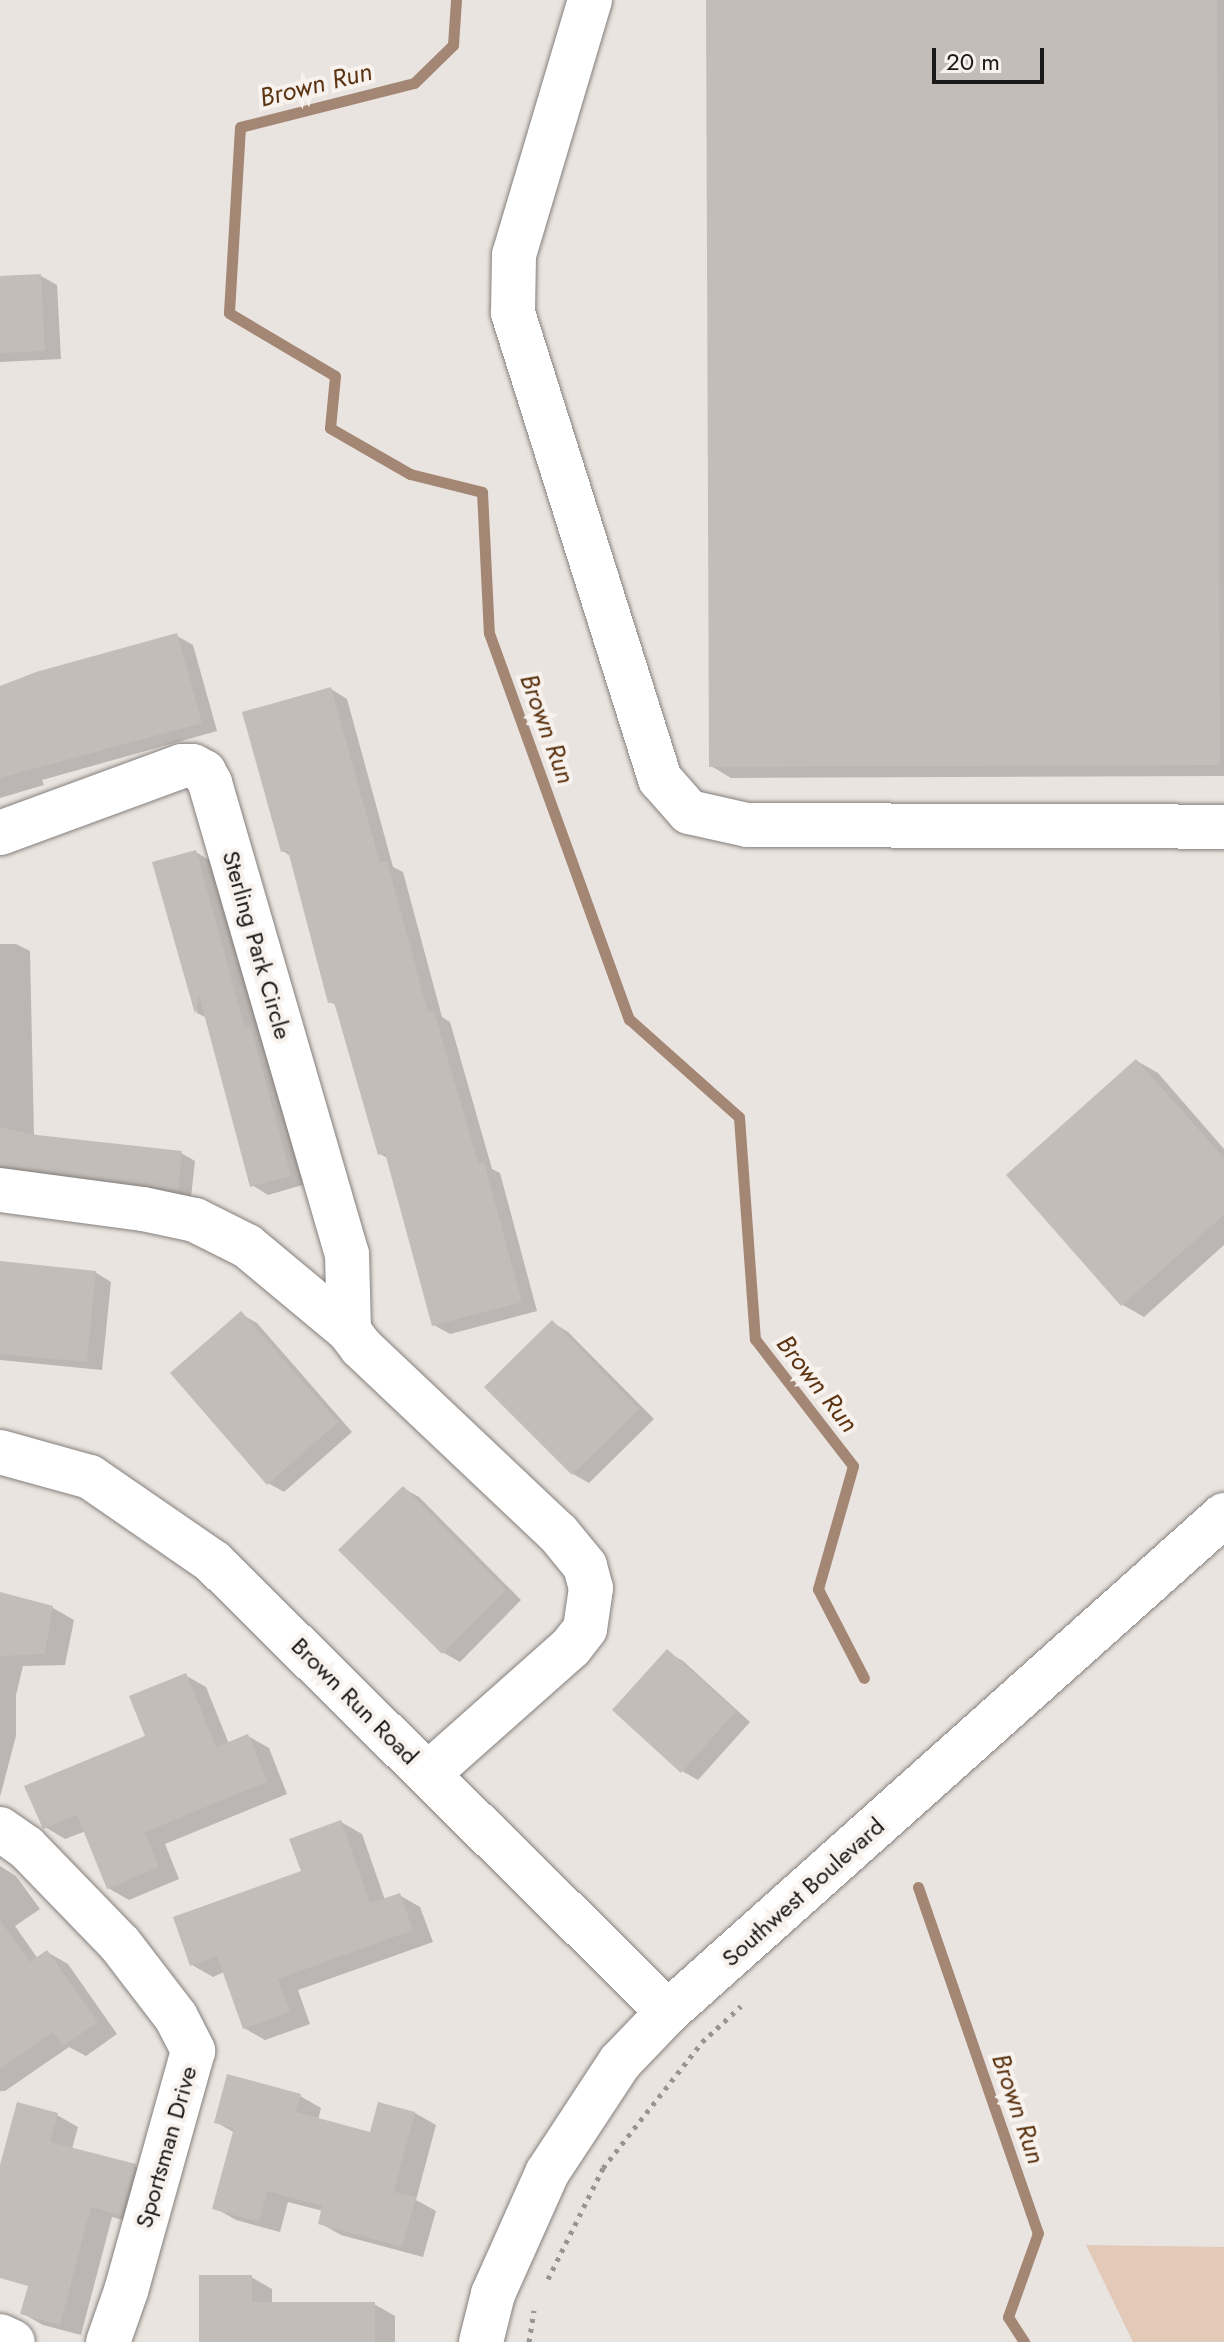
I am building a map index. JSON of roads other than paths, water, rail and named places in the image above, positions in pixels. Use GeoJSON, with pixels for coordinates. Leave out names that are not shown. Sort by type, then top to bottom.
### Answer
{"type":"FeatureCollection","features":[{"type":"Feature","properties":{"kind":"street"},"geometry":{"type":"LineString","coordinates":[[590,0],[514,255],[513,313],[660,779],[689,812],[747,825],[1224,827]]}},
{"type":"Feature","properties":{"kind":"street","name":"Sterling Park Circle"},"geometry":{"type":"LineString","coordinates":[[0,833],[182,766],[193,766],[204,772],[210,783],[347,1254],[349,1331]]}},
{"type":"Feature","properties":{"kind":"street"},"geometry":{"type":"LineString","coordinates":[[0,1190],[143,1209],[195,1220],[247,1246],[349,1331],[361,1347],[558,1533],[585,1566],[591,1588],[585,1629],[571,1647],[428,1774]]}},
{"type":"Feature","properties":{"kind":"street","name":"Brown Run Road"},"geometry":{"type":"LineString","coordinates":[[0,1452],[90,1477],[213,1562],[668,2012]]}},
{"type":"Feature","properties":{"kind":"street","name":"Southwest Boulevard"},"geometry":{"type":"LineString","coordinates":[[481,2342],[493,2294],[547,2173],[620,2062],[668,2012],[1224,1515]]}},
{"type":"Feature","properties":{"kind":"street","name":"Sportsman Drive"},"geometry":{"type":"LineString","coordinates":[[0,1829],[26,1847],[120,1944],[176,2017],[193,2051],[126,2291],[108,2342]]}},
{"type":"Feature","properties":{"kind":"street"},"geometry":{"type":"LineString","coordinates":[[0,2336],[13,2342]]}},
{"type":"Feature","properties":{"kind":"waterway","name":"Brown Run"},"geometry":{"type":"LineString","coordinates":[[456,0],[453,45],[414,83],[240,127],[229,313],[335,376],[330,428],[410,474],[482,492],[489,633],[629,1019],[739,1117],[755,1339],[853,1466],[818,1589],[864,1678]]}},
{"type":"Feature","properties":{"kind":"waterway","name":"Brown Run"},"geometry":{"type":"LineString","coordinates":[[918,1887],[1038,2233],[1008,2317],[1024,2342]]}}]}
